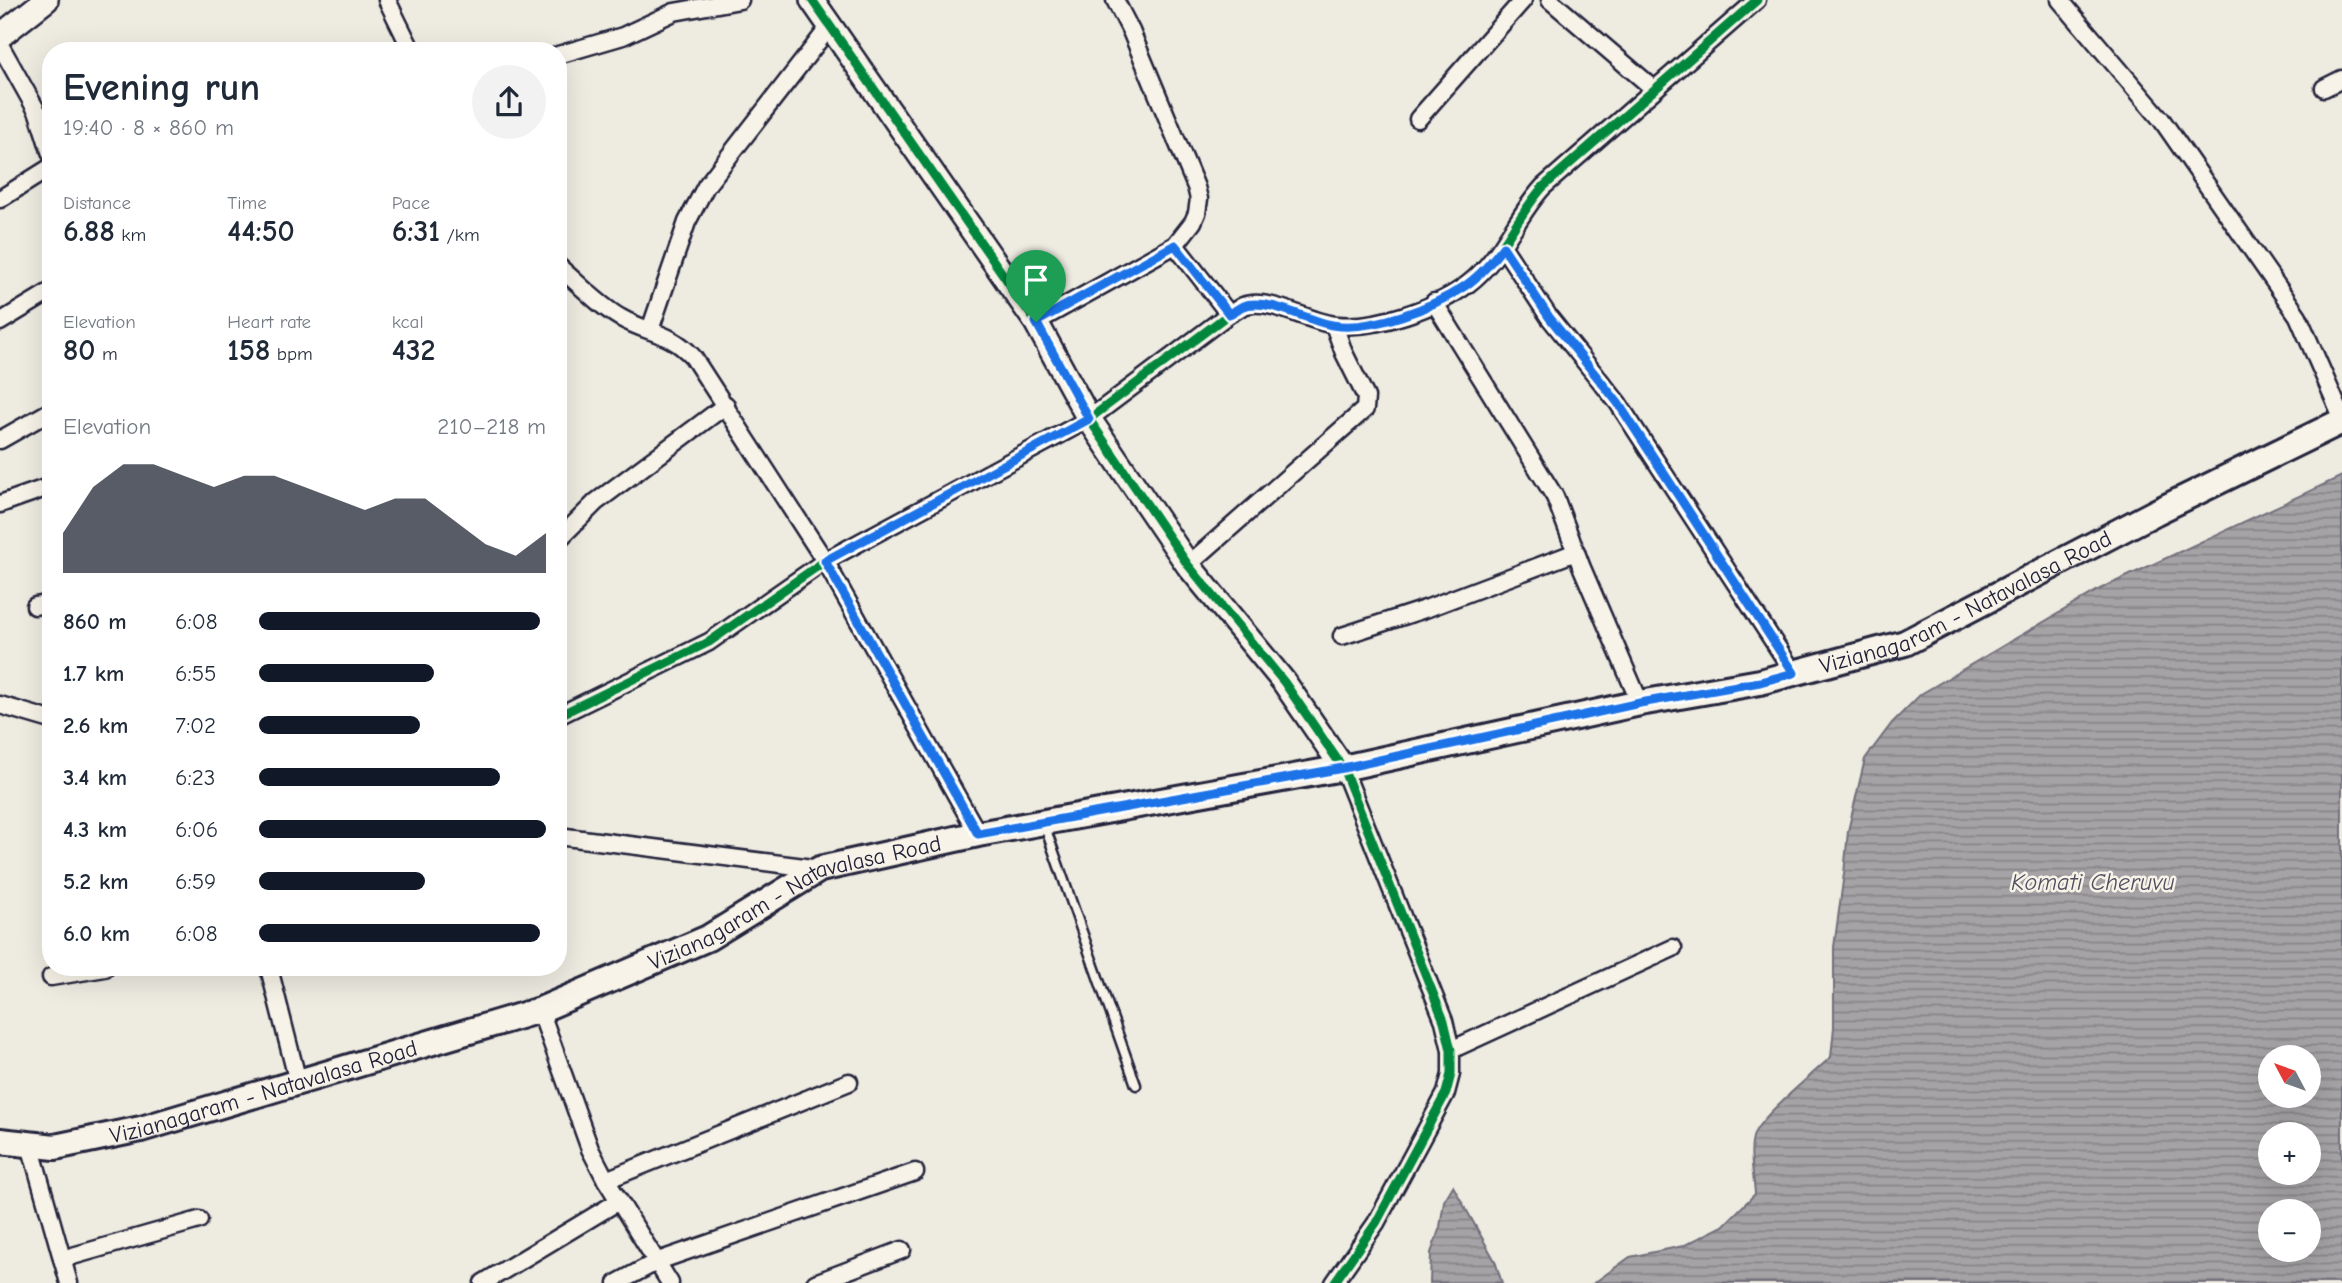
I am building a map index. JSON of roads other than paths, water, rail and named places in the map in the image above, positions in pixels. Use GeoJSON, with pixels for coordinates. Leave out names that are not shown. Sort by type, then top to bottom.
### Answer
{"type":"FeatureCollection","features":[{"type":"Feature","properties":{"kind":"main road","name":"Vizianagaram - Natavalasa Road"},"geometry":{"type":"LineString","coordinates":[[0,1142],[55,1147],[141,1129],[540,1010],[708,938],[820,869],[978,834],[1343,768],[1640,703],[1760,682],[1905,643],[2342,419]]}},
{"type":"Feature","properties":{"kind":"street"},"geometry":{"type":"LineString","coordinates":[[0,36],[46,0]]}},
{"type":"Feature","properties":{"kind":"street"},"geometry":{"type":"LineString","coordinates":[[387,0],[408,42]]}},
{"type":"Feature","properties":{"kind":"street"},"geometry":{"type":"LineString","coordinates":[[567,52],[623,36],[674,12],[740,0]]}},
{"type":"Feature","properties":{"kind":"street"},"geometry":{"type":"LineString","coordinates":[[812,0],[1036,322],[1089,419],[1188,565],[1284,682],[1343,768],[1444,1021],[1451,1050],[1451,1074],[1440,1107],[1376,1223],[1334,1283]]}},
{"type":"Feature","properties":{"kind":"street"},"geometry":{"type":"LineString","coordinates":[[1036,322],[1175,245],[1197,213],[1199,199],[1196,187],[1131,31],[1115,0]]}},
{"type":"Feature","properties":{"kind":"street"},"geometry":{"type":"LineString","coordinates":[[1418,119],[1523,0]]}},
{"type":"Feature","properties":{"kind":"street"},"geometry":{"type":"LineString","coordinates":[[1550,0],[1654,89]]}},
{"type":"Feature","properties":{"kind":"street"},"geometry":{"type":"LineString","coordinates":[[567,712],[709,642],[825,561],[1089,419],[1229,314],[1244,306],[1255,304],[1275,307],[1334,325],[1360,326],[1405,314],[1464,286],[1482,272],[1503,247],[1532,199],[1543,187],[1757,0]]}},
{"type":"Feature","properties":{"kind":"street"},"geometry":{"type":"LineString","coordinates":[[2060,0],[2161,119],[2298,316],[2342,419]]}},
{"type":"Feature","properties":{"kind":"street"},"geometry":{"type":"LineString","coordinates":[[650,330],[687,222],[706,186],[830,26]]}},
{"type":"Feature","properties":{"kind":"street"},"geometry":{"type":"LineString","coordinates":[[0,45],[38,113],[42,126]]}},
{"type":"Feature","properties":{"kind":"street"},"geometry":{"type":"LineString","coordinates":[[2324,88],[2342,79]]}},
{"type":"Feature","properties":{"kind":"street"},"geometry":{"type":"LineString","coordinates":[[0,199],[42,173]]}},
{"type":"Feature","properties":{"kind":"street"},"geometry":{"type":"LineString","coordinates":[[1175,245],[1229,314]]}},
{"type":"Feature","properties":{"kind":"street"},"geometry":{"type":"LineString","coordinates":[[1503,247],[1549,317],[1618,403],[1794,673]]}},
{"type":"Feature","properties":{"kind":"street"},"geometry":{"type":"LineString","coordinates":[[567,273],[610,311],[671,338],[693,357],[825,561],[978,834]]}},
{"type":"Feature","properties":{"kind":"street"},"geometry":{"type":"LineString","coordinates":[[0,322],[42,297]]}},
{"type":"Feature","properties":{"kind":"street"},"geometry":{"type":"LineString","coordinates":[[1434,302],[1555,497],[1640,703]]}},
{"type":"Feature","properties":{"kind":"street"},"geometry":{"type":"LineString","coordinates":[[1188,565],[1365,410],[1366,397],[1344,353],[1334,325]]}},
{"type":"Feature","properties":{"kind":"street"},"geometry":{"type":"LineString","coordinates":[[567,531],[596,502],[726,405]]}},
{"type":"Feature","properties":{"kind":"street"},"geometry":{"type":"LineString","coordinates":[[0,440],[42,416]]}},
{"type":"Feature","properties":{"kind":"street"},"geometry":{"type":"LineString","coordinates":[[0,504],[42,489]]}},
{"type":"Feature","properties":{"kind":"street"},"geometry":{"type":"LineString","coordinates":[[1342,636],[1428,608],[1576,552]]}},
{"type":"Feature","properties":{"kind":"street"},"geometry":{"type":"LineString","coordinates":[[0,705],[42,717]]}},
{"type":"Feature","properties":{"kind":"street"},"geometry":{"type":"LineString","coordinates":[[567,837],[820,869]]}},
{"type":"Feature","properties":{"kind":"street"},"geometry":{"type":"LineString","coordinates":[[1451,1050],[1673,948]]}},
{"type":"Feature","properties":{"kind":"street"},"geometry":{"type":"LineString","coordinates":[[51,977],[57,976]]}},
{"type":"Feature","properties":{"kind":"street"},"geometry":{"type":"LineString","coordinates":[[271,976],[298,1083]]}},
{"type":"Feature","properties":{"kind":"street"},"geometry":{"type":"LineString","coordinates":[[540,1010],[590,1149],[606,1180],[670,1283]]}},
{"type":"Feature","properties":{"kind":"street"},"geometry":{"type":"LineString","coordinates":[[606,1180],[849,1082]]}},
{"type":"Feature","properties":{"kind":"street"},"geometry":{"type":"LineString","coordinates":[[30,1145],[69,1283]]}},
{"type":"Feature","properties":{"kind":"street"},"geometry":{"type":"LineString","coordinates":[[617,1283],[658,1261],[915,1172]]}},
{"type":"Feature","properties":{"kind":"street"},"geometry":{"type":"LineString","coordinates":[[483,1283],[619,1201]]}},
{"type":"Feature","properties":{"kind":"street"},"geometry":{"type":"LineString","coordinates":[[62,1259],[199,1220]]}},
{"type":"Feature","properties":{"kind":"street"},"geometry":{"type":"LineString","coordinates":[[815,1283],[902,1250]]}},
{"type":"Feature","properties":{"kind":"lane"},"geometry":{"type":"LineString","coordinates":[[1043,822],[1136,1085]]}},
{"type":"Feature","properties":{"kind":"water","name":"Komati Cheruvu"},"geometry":{"type":"Polygon","coordinates":[[[2342,476],[2342,1283],[1594,1283],[1630,1257],[1683,1246],[1723,1226],[1755,1194],[1751,1148],[1754,1134],[1777,1106],[1831,1057],[1834,1027],[1834,947],[1848,831],[1865,759],[1892,723],[1921,694],[2100,589],[2342,476]]]}},
{"type":"Feature","properties":{"kind":"water"},"geometry":{"type":"Polygon","coordinates":[[[1453,1186],[1495,1261],[1502,1283],[1430,1283],[1431,1253],[1440,1227],[1444,1201],[1453,1186]]]}}]}
